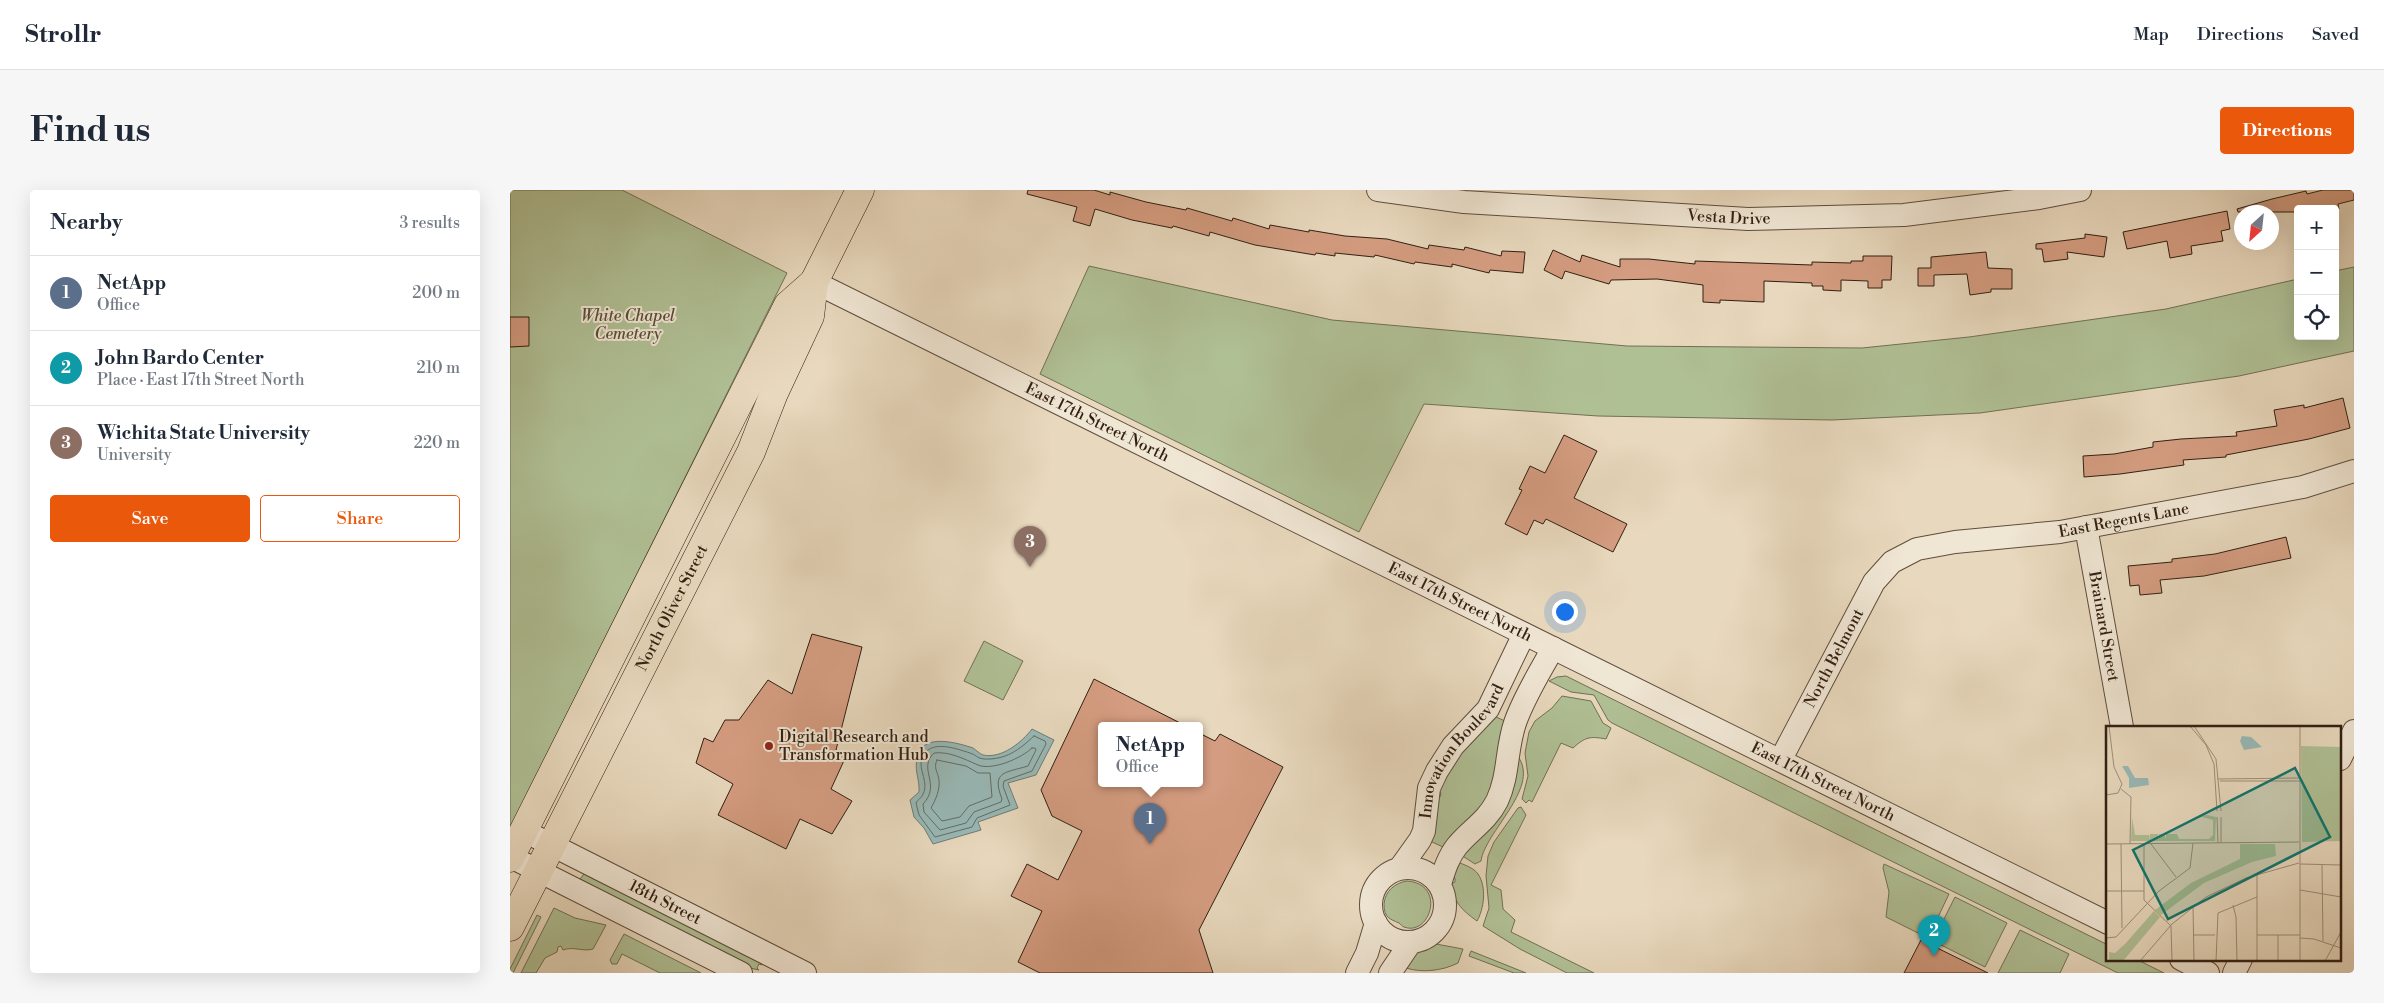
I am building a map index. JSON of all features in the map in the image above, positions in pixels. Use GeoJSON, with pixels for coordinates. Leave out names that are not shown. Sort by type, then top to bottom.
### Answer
{"type":"FeatureCollection","features":[{"type":"Feature","properties":{"kind":"main road","name":"North Oliver Street"},"geometry":{"type":"LineString","coordinates":[[510,927],[751,452],[774,393],[810,316],[814,282],[860,190]]}},
{"type":"Feature","properties":{"kind":"main road","name":"North Oliver Street"},"geometry":{"type":"LineString","coordinates":[[510,857],[788,305],[814,282]]}},
{"type":"Feature","properties":{"kind":"street","name":"Vesta Drive"},"geometry":{"type":"LineString","coordinates":[[1378,190],[1464,202],[1748,219],[1904,215],[2039,198],[2075,190]]}},
{"type":"Feature","properties":{"kind":"street","name":"East 17th Street North"},"geometry":{"type":"LineString","coordinates":[[814,282],[1524,634],[1782,759],[2106,922]]}},
{"type":"Feature","properties":{"kind":"street","name":"East Regents Lane"},"geometry":{"type":"LineString","coordinates":[[1892,562],[1917,549],[1955,542],[2060,532],[2303,487],[2354,471]]}},
{"type":"Feature","properties":{"kind":"street","name":"Brainard Street"},"geometry":{"type":"LineString","coordinates":[[2086,527],[2122,726]]}},
{"type":"Feature","properties":{"kind":"street","name":"North Belmont"},"geometry":{"type":"LineString","coordinates":[[1782,759],[1860,607],[1874,582],[1892,562]]}},
{"type":"Feature","properties":{"kind":"street","name":"Innovation Boulevard"},"geometry":{"type":"LineString","coordinates":[[1357,973],[1368,952],[1376,923],[1372,912],[1371,900],[1374,889],[1385,876],[1400,868],[1420,840],[1424,831],[1429,788],[1436,771],[1453,746],[1488,709],[1524,634]]}},
{"type":"Feature","properties":{"kind":"street","name":"Innovation Boulevard"},"geometry":{"type":"LineString","coordinates":[[1440,884],[1445,868],[1457,846],[1487,817],[1497,800],[1507,773],[1510,743],[1515,723],[1553,648]]}},
{"type":"Feature","properties":{"kind":"street"},"geometry":{"type":"LineString","coordinates":[[2342,755],[2354,731]]}},
{"type":"Feature","properties":{"kind":"street","name":"18th Street"},"geometry":{"type":"LineString","coordinates":[[524,831],[805,973]]}},
{"type":"Feature","properties":{"kind":"street","name":"18th Street"},"geometry":{"type":"LineString","coordinates":[[510,857],[742,973]]}},
{"type":"Feature","properties":{"kind":"street"},"geometry":{"type":"LineString","coordinates":[[1376,923],[1391,938],[1400,942],[1411,942],[1430,936],[1441,923],[1446,906],[1440,884],[1434,878],[1418,869],[1400,868]]}},
{"type":"Feature","properties":{"kind":"street"},"geometry":{"type":"LineString","coordinates":[[1390,973],[1411,942]]}},
{"type":"Feature","properties":{"kind":"street"},"geometry":{"type":"LineString","coordinates":[[2183,960],[2208,973]]}},
{"type":"Feature","properties":{"kind":"street"},"geometry":{"type":"LineString","coordinates":[[2234,973],[2240,960]]}},
{"type":"Feature","properties":{"kind":"green space","name":"White Chapel Cemetery"},"geometry":{"type":"Polygon","coordinates":[[[510,190],[622,190],[787,273],[510,828],[510,190]]]}},
{"type":"Feature","properties":{"kind":"green space"},"geometry":{"type":"Polygon","coordinates":[[[1089,266],[1332,320],[1627,346],[1862,348],[1969,337],[2166,309],[2294,280],[2294,340],[2339,340],[2339,270],[2354,267],[2354,351],[2239,376],[1980,413],[1832,420],[1598,416],[1424,404],[1359,532],[1040,374],[1089,266]]]}},
{"type":"Feature","properties":{"kind":"green space"},"geometry":{"type":"Polygon","coordinates":[[[984,641],[1023,661],[1003,700],[964,681],[984,641]]]}},
{"type":"Feature","properties":{"kind":"green space"},"geometry":{"type":"Polygon","coordinates":[[[1566,676],[2106,944],[2106,960],[2138,960],[2164,973],[2118,973],[1612,723],[1608,720],[1594,695],[1571,692],[1549,681],[1557,677],[1566,676]]]}},
{"type":"Feature","properties":{"kind":"green space"},"geometry":{"type":"Polygon","coordinates":[[[1562,696],[1591,701],[1603,723],[1611,728],[1606,739],[1588,738],[1573,748],[1561,743],[1532,802],[1529,800],[1526,803],[1522,799],[1528,776],[1525,753],[1529,732],[1535,721],[1552,708],[1562,696]]]}},
{"type":"Feature","properties":{"kind":"green space"},"geometry":{"type":"Polygon","coordinates":[[[1492,715],[1507,722],[1489,796],[1447,849],[1428,840],[1436,797],[1440,797],[1441,793],[1438,791],[1450,764],[1492,715]]]}},
{"type":"Feature","properties":{"kind":"green space"},"geometry":{"type":"Polygon","coordinates":[[[1519,758],[1523,770],[1522,783],[1517,797],[1491,837],[1481,861],[1475,864],[1461,855],[1519,758]]]}},
{"type":"Feature","properties":{"kind":"green space"},"geometry":{"type":"Polygon","coordinates":[[[1521,807],[1526,815],[1491,885],[1501,890],[1503,909],[1515,920],[1511,932],[1594,973],[1567,973],[1520,949],[1483,926],[1489,908],[1486,876],[1488,856],[1494,842],[1518,808],[1521,807]]]}},
{"type":"Feature","properties":{"kind":"green space"},"geometry":{"type":"Polygon","coordinates":[[[1457,862],[1474,870],[1481,879],[1484,898],[1477,921],[1463,910],[1454,896],[1451,884],[1455,882],[1455,878],[1453,878],[1457,862]]]}},
{"type":"Feature","properties":{"kind":"green space"},"geometry":{"type":"Polygon","coordinates":[[[1884,864],[1949,894],[1928,938],[1886,917],[1889,892],[1883,868],[1884,864]]]}},
{"type":"Feature","properties":{"kind":"green space"},"geometry":{"type":"Polygon","coordinates":[[[584,874],[760,962],[762,965],[759,964],[757,968],[759,970],[750,968],[580,879],[584,874]]]}},
{"type":"Feature","properties":{"kind":"green space"},"geometry":{"type":"Polygon","coordinates":[[[1407,881],[1419,884],[1427,891],[1430,900],[1427,918],[1413,928],[1403,927],[1390,919],[1384,909],[1386,895],[1398,884],[1407,881]]]}},
{"type":"Feature","properties":{"kind":"green space"},"geometry":{"type":"Polygon","coordinates":[[[1955,897],[2007,923],[1985,967],[1933,941],[1955,897]]]}},
{"type":"Feature","properties":{"kind":"green space"},"geometry":{"type":"Polygon","coordinates":[[[554,908],[575,918],[606,925],[593,949],[563,950],[561,946],[558,947],[557,952],[545,958],[536,973],[521,973],[554,908]]]}},
{"type":"Feature","properties":{"kind":"green space"},"geometry":{"type":"Polygon","coordinates":[[[537,915],[541,917],[513,973],[510,973],[510,969],[537,915]]]}},
{"type":"Feature","properties":{"kind":"green space"},"geometry":{"type":"Polygon","coordinates":[[[2020,930],[2069,954],[2060,973],[1998,973],[2020,930]]]}},
{"type":"Feature","properties":{"kind":"green space"},"geometry":{"type":"Polygon","coordinates":[[[624,934],[701,973],[660,973],[622,954],[617,964],[612,964],[610,960],[624,934]]]}},
{"type":"Feature","properties":{"kind":"green space"},"geometry":{"type":"Polygon","coordinates":[[[1436,944],[1463,949],[1458,963],[1432,970],[1406,968],[1417,952],[1425,947],[1436,944]]]}},
{"type":"Feature","properties":{"kind":"green space"},"geometry":{"type":"Polygon","coordinates":[[[1471,951],[1526,973],[1514,973],[1469,956],[1471,951]]]}},
{"type":"Feature","properties":{"kind":"water"},"geometry":{"type":"Polygon","coordinates":[[[1032,729],[1054,740],[1036,775],[1008,783],[1018,808],[978,822],[981,830],[933,844],[924,828],[914,817],[910,800],[919,792],[916,765],[921,748],[934,742],[951,742],[973,748],[983,755],[990,756],[1011,748],[1032,729]]]}},
{"type":"Feature","properties":{"kind":"building"},"geometry":{"type":"Polygon","coordinates":[[[1028,190],[1094,190],[1110,195],[1110,192],[1146,202],[1186,210],[1187,208],[1232,221],[1233,218],[1269,229],[1270,225],[1309,232],[1309,230],[1345,236],[1387,239],[1428,249],[1429,245],[1464,250],[1465,247],[1501,256],[1502,251],[1525,252],[1523,273],[1490,270],[1489,273],[1452,264],[1452,267],[1415,262],[1414,264],[1375,255],[1374,257],[1335,253],[1335,256],[1316,253],[1315,255],[1255,245],[1210,232],[1209,236],[1173,226],[1172,228],[1132,220],[1095,209],[1090,226],[1073,221],[1077,207],[1027,194],[1028,190]]]}},
{"type":"Feature","properties":{"kind":"building"},"geometry":{"type":"Polygon","coordinates":[[[2323,190],[2354,190],[2354,200],[2338,205],[2294,205],[2294,212],[2279,212],[2279,205],[2251,205],[2306,191],[2307,194],[2323,190]]]}},
{"type":"Feature","properties":{"kind":"building"},"geometry":{"type":"Polygon","coordinates":[[[2227,211],[2230,229],[2221,231],[2223,241],[2191,246],[2192,254],[2170,258],[2167,241],[2127,249],[2123,232],[2227,211]]]}},
{"type":"Feature","properties":{"kind":"building"},"geometry":{"type":"Polygon","coordinates":[[[2085,234],[2107,237],[2104,257],[2067,252],[2068,259],[2044,262],[2042,249],[2036,249],[2036,244],[2085,238],[2085,234]]]}},
{"type":"Feature","properties":{"kind":"building"},"geometry":{"type":"Polygon","coordinates":[[[1553,250],[1580,262],[1582,255],[1620,267],[1620,259],[1649,259],[1695,264],[1695,261],[1812,265],[1812,262],[1851,263],[1851,261],[1863,261],[1863,256],[1892,256],[1891,280],[1882,280],[1882,288],[1868,288],[1868,281],[1841,280],[1841,291],[1823,290],[1823,286],[1812,286],[1812,283],[1764,281],[1764,302],[1720,300],[1720,303],[1703,302],[1703,285],[1657,279],[1611,280],[1609,284],[1565,271],[1562,279],[1544,270],[1553,250]]]}},
{"type":"Feature","properties":{"kind":"building"},"geometry":{"type":"Polygon","coordinates":[[[1986,252],[1988,268],[2012,269],[2012,289],[1991,289],[1991,292],[1970,295],[1967,274],[1934,275],[1934,286],[1918,286],[1918,268],[1931,268],[1931,257],[1986,252]]]}},
{"type":"Feature","properties":{"kind":"building"},"geometry":{"type":"Polygon","coordinates":[[[510,317],[529,317],[529,346],[510,347],[510,317]]]}},
{"type":"Feature","properties":{"kind":"building"},"geometry":{"type":"Polygon","coordinates":[[[2343,398],[2350,428],[2309,439],[2226,455],[2226,457],[2183,460],[2184,465],[2084,477],[2083,456],[2114,454],[2153,447],[2153,442],[2237,436],[2236,432],[2277,426],[2274,410],[2304,405],[2304,408],[2343,398]]]}},
{"type":"Feature","properties":{"kind":"building"},"geometry":{"type":"Polygon","coordinates":[[[1564,435],[1597,451],[1574,498],[1627,524],[1613,552],[1546,519],[1543,524],[1534,520],[1527,535],[1505,524],[1522,490],[1519,489],[1530,466],[1545,473],[1564,435]]]}},
{"type":"Feature","properties":{"kind":"building"},"geometry":{"type":"Polygon","coordinates":[[[2286,537],[2291,558],[2204,576],[2160,580],[2162,593],[2140,595],[2139,585],[2130,586],[2128,566],[2172,562],[2172,559],[2215,554],[2286,537]]]}},
{"type":"Feature","properties":{"kind":"building","name":"Digital Research and Transformation Hub"},"geometry":{"type":"Polygon","coordinates":[[[812,634],[862,647],[836,750],[847,754],[831,789],[852,801],[832,834],[800,819],[786,849],[718,815],[733,784],[696,763],[704,738],[713,742],[725,720],[739,720],[768,680],[792,694],[812,634]]]}},
{"type":"Feature","properties":{"kind":"building"},"geometry":{"type":"Polygon","coordinates":[[[1094,679],[1178,722],[1098,722],[1098,787],[1203,787],[1203,735],[1215,741],[1220,734],[1283,767],[1199,930],[1213,973],[1040,973],[1018,962],[1042,911],[1011,896],[1027,864],[1058,880],[1082,831],[1052,816],[1041,790],[1094,679]]]}},
{"type":"Feature","properties":{"kind":"building"},"geometry":{"type":"Polygon","coordinates":[[[1921,940],[1988,973],[1904,973],[1921,940]]]}},
{"type":"Feature","properties":{"kind":"place","name":"Wichita State University"},"geometry":{"type":"Point","coordinates":[1030,567]}},
{"type":"Feature","properties":{"kind":"place","name":"Digital Research and Transformation Hub"},"geometry":{"type":"Point","coordinates":[769,746]}},
{"type":"Feature","properties":{"kind":"place","name":"NetApp"},"geometry":{"type":"Point","coordinates":[1150,844]}},
{"type":"Feature","properties":{"kind":"place","name":"John Bardo Center"},"geometry":{"type":"Point","coordinates":[1934,956]}}]}
